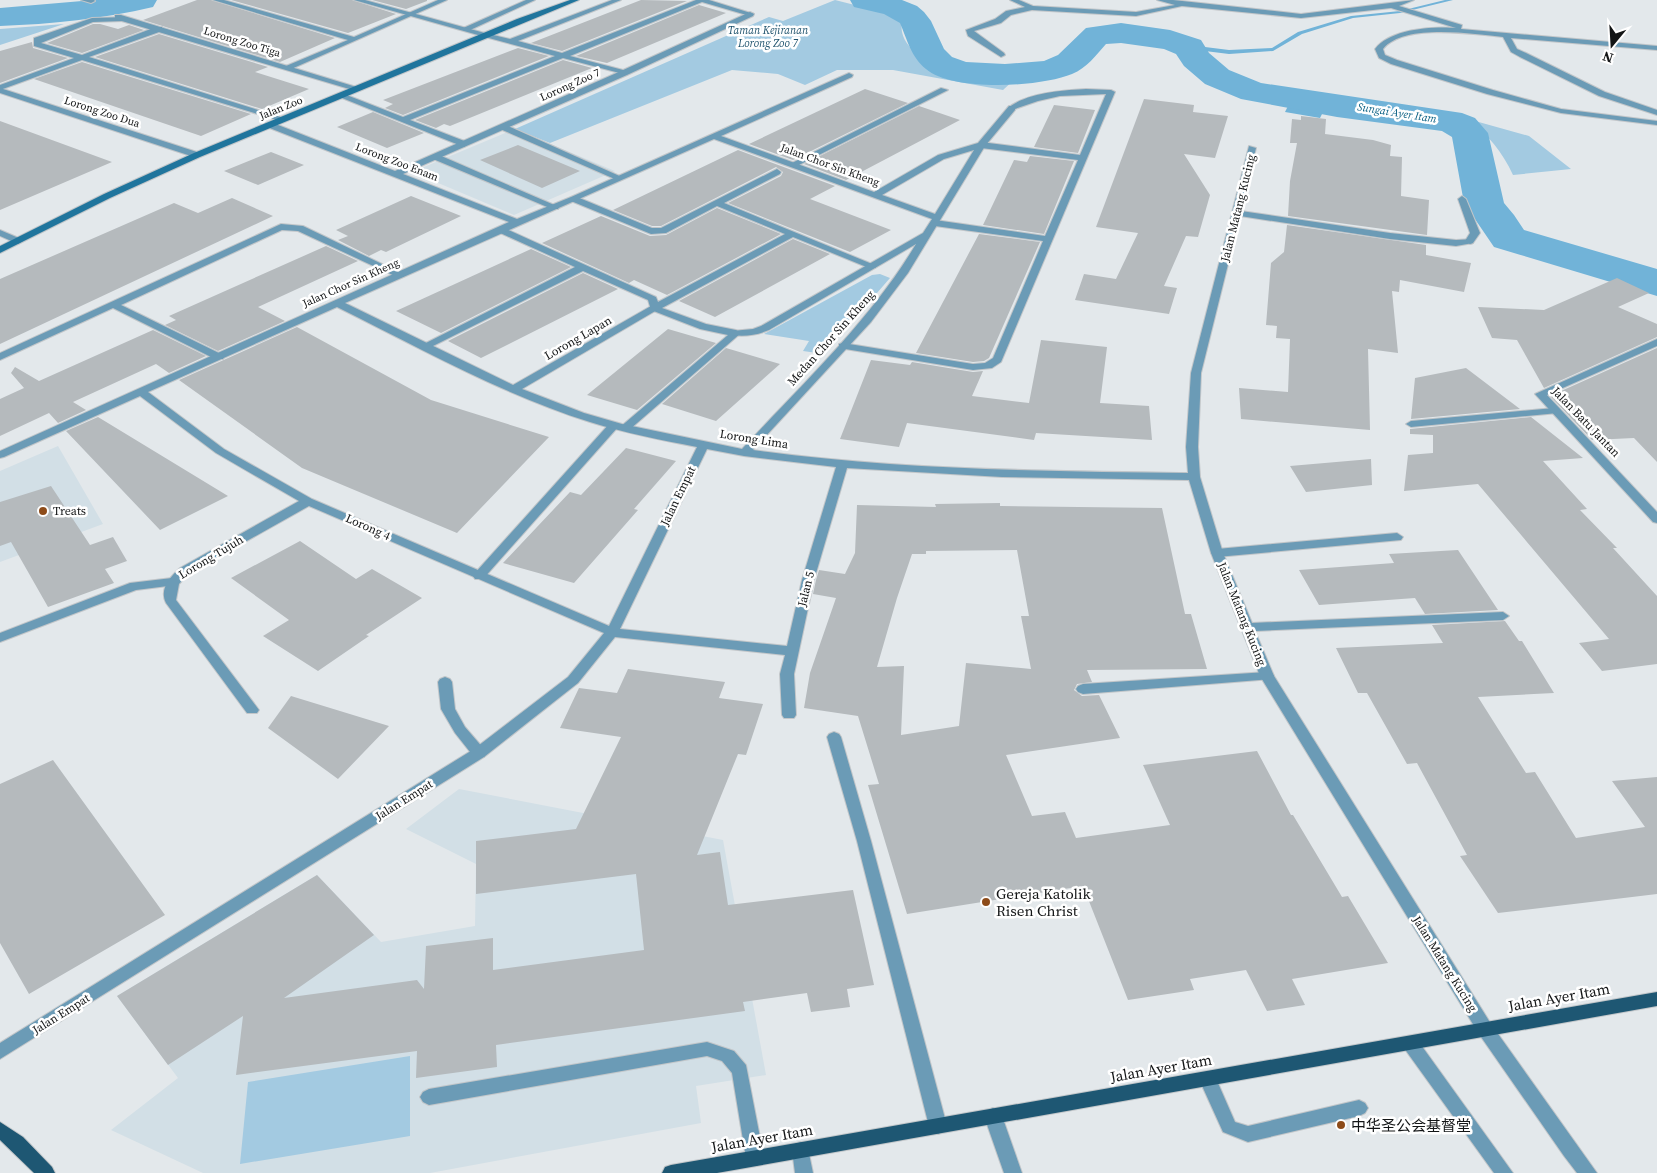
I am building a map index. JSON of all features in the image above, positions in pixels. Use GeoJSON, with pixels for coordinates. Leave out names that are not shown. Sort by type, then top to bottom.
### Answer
{"type":"FeatureCollection","features":[{"type":"Feature","properties":{"kind":"main road","name":"Jalan Zoo"},"geometry":{"type":"LineString","coordinates":[[0,250],[107,196],[197,155],[576,0]]}},
{"type":"Feature","properties":{"kind":"main road","name":"Jalan Ayer Itam"},"geometry":{"type":"LineString","coordinates":[[671,1173],[1657,999]]}},
{"type":"Feature","properties":{"kind":"main road"},"geometry":{"type":"LineString","coordinates":[[0,1130],[17,1143],[46,1173]]}},
{"type":"Feature","properties":{"kind":"street"},"geometry":{"type":"LineString","coordinates":[[216,0],[354,39]]}},
{"type":"Feature","properties":{"kind":"street"},"geometry":{"type":"LineString","coordinates":[[357,0],[511,41],[624,74]]}},
{"type":"Feature","properties":{"kind":"street"},"geometry":{"type":"LineString","coordinates":[[289,68],[444,0]]}},
{"type":"Feature","properties":{"kind":"street"},"geometry":{"type":"LineString","coordinates":[[465,29],[532,0]]}},
{"type":"Feature","properties":{"kind":"street"},"geometry":{"type":"LineString","coordinates":[[511,41],[618,0]]}},
{"type":"Feature","properties":{"kind":"street"},"geometry":{"type":"LineString","coordinates":[[403,120],[701,0]]}},
{"type":"Feature","properties":{"kind":"street","name":"Lorong Zoo 7"},"geometry":{"type":"LineString","coordinates":[[396,174],[624,74],[750,14],[701,0]]}},
{"type":"Feature","properties":{"kind":"street"},"geometry":{"type":"LineString","coordinates":[[1013,0],[1032,8]]}},
{"type":"Feature","properties":{"kind":"street"},"geometry":{"type":"LineString","coordinates":[[1160,0],[1301,16],[1390,6],[1411,0]]}},
{"type":"Feature","properties":{"kind":"street"},"geometry":{"type":"LineString","coordinates":[[1002,55],[971,34],[970,30],[998,21],[1009,13],[1032,8],[1136,14],[1184,4]]}},
{"type":"Feature","properties":{"kind":"street"},"geometry":{"type":"LineString","coordinates":[[1390,6],[1414,12],[1472,32]]}},
{"type":"Feature","properties":{"kind":"street","name":"Lorong Zoo Tiga"},"geometry":{"type":"LineString","coordinates":[[81,58],[37,44],[37,40],[92,20],[121,18],[359,89]]}},
{"type":"Feature","properties":{"kind":"street"},"geometry":{"type":"LineString","coordinates":[[0,89],[159,30]]}},
{"type":"Feature","properties":{"kind":"street"},"geometry":{"type":"LineString","coordinates":[[1657,48],[1450,30],[1411,33],[1384,43],[1379,49],[1382,56],[1394,62],[1561,111],[1657,122]]}},
{"type":"Feature","properties":{"kind":"street"},"geometry":{"type":"LineString","coordinates":[[1506,35],[1514,50],[1523,55],[1602,94],[1657,113]]}},
{"type":"Feature","properties":{"kind":"street"},"geometry":{"type":"LineString","coordinates":[[81,58],[283,119]]}},
{"type":"Feature","properties":{"kind":"street","name":"Jalan Chor Sin Kheng"},"geometry":{"type":"LineString","coordinates":[[0,456],[517,222],[574,199],[849,75]]}},
{"type":"Feature","properties":{"kind":"street","name":"Lorong Zoo Dua"},"geometry":{"type":"LineString","coordinates":[[0,89],[197,155]]}},
{"type":"Feature","properties":{"kind":"street"},"geometry":{"type":"LineString","coordinates":[[792,165],[944,90]]}},
{"type":"Feature","properties":{"kind":"street","name":"Medan Chor Sin Kheng"},"geometry":{"type":"LineString","coordinates":[[744,453],[866,320],[905,271],[981,145],[1012,108],[1026,101],[1079,91],[1111,92],[1084,158]]}},
{"type":"Feature","properties":{"kind":"street"},"geometry":{"type":"LineString","coordinates":[[341,96],[464,144]]}},
{"type":"Feature","properties":{"kind":"street","name":"Lorong Zoo Enam"},"geometry":{"type":"LineString","coordinates":[[270,125],[517,222]]}},
{"type":"Feature","properties":{"kind":"street"},"geometry":{"type":"LineString","coordinates":[[502,127],[620,178]]}},
{"type":"Feature","properties":{"kind":"street","name":"Jalan Chor Sin Kheng"},"geometry":{"type":"LineString","coordinates":[[714,136],[875,195],[936,221],[1049,239]]}},
{"type":"Feature","properties":{"kind":"street"},"geometry":{"type":"LineString","coordinates":[[842,346],[973,367],[988,366],[997,360],[1084,158],[981,145],[941,157],[875,195]]}},
{"type":"Feature","properties":{"kind":"street","name":"Jalan Matang Kucing"},"geometry":{"type":"LineString","coordinates":[[1252,148],[1196,373],[1192,447],[1194,477],[1218,553],[1267,676],[1485,1029],[1588,1173]]}},
{"type":"Feature","properties":{"kind":"street"},"geometry":{"type":"LineString","coordinates":[[436,157],[555,207]]}},
{"type":"Feature","properties":{"kind":"street"},"geometry":{"type":"LineString","coordinates":[[574,199],[657,232],[717,204],[777,172]]}},
{"type":"Feature","properties":{"kind":"street"},"geometry":{"type":"LineString","coordinates":[[1237,213],[1390,236],[1456,243],[1470,241],[1475,233],[1462,199]]}},
{"type":"Feature","properties":{"kind":"street"},"geometry":{"type":"LineString","coordinates":[[717,204],[872,266]]}},
{"type":"Feature","properties":{"kind":"street"},"geometry":{"type":"LineString","coordinates":[[0,357],[266,233],[288,226],[300,228],[400,275]]}},
{"type":"Feature","properties":{"kind":"street"},"geometry":{"type":"LineString","coordinates":[[501,230],[653,299],[654,308],[704,327],[736,333]]}},
{"type":"Feature","properties":{"kind":"street"},"geometry":{"type":"LineString","coordinates":[[0,233],[18,240]]}},
{"type":"Feature","properties":{"kind":"street","name":"Lorong Lapan"},"geometry":{"type":"LineString","coordinates":[[514,389],[654,308],[792,234]]}},
{"type":"Feature","properties":{"kind":"street","name":"Medan Chor Sin Kheng"},"geometry":{"type":"LineString","coordinates":[[736,333],[754,332],[765,328],[928,234]]}},
{"type":"Feature","properties":{"kind":"street"},"geometry":{"type":"LineString","coordinates":[[425,346],[583,267]]}},
{"type":"Feature","properties":{"kind":"street","name":"Lorong Lima"},"geometry":{"type":"LineString","coordinates":[[337,303],[514,389],[580,415],[703,446],[842,466],[936,472],[1194,477]]}},
{"type":"Feature","properties":{"kind":"street"},"geometry":{"type":"LineString","coordinates":[[112,304],[219,357]]}},
{"type":"Feature","properties":{"kind":"street"},"geometry":{"type":"LineString","coordinates":[[479,576],[620,426],[736,333]]}},
{"type":"Feature","properties":{"kind":"street","name":"Jalan Batu Jantan"},"geometry":{"type":"LineString","coordinates":[[1657,342],[1540,394],[1657,519]]}},
{"type":"Feature","properties":{"kind":"street","name":"Lorong 4"},"geometry":{"type":"LineString","coordinates":[[141,392],[220,451],[308,501],[612,632],[792,651]]}},
{"type":"Feature","properties":{"kind":"street"},"geometry":{"type":"LineString","coordinates":[[1411,424],[1554,411]]}},
{"type":"Feature","properties":{"kind":"street","name":"Jalan Empat"},"geometry":{"type":"LineString","coordinates":[[0,1052],[479,753],[573,680],[612,632],[703,446]]}},
{"type":"Feature","properties":{"kind":"street","name":"Jalan 5"},"geometry":{"type":"LineString","coordinates":[[789,715],[787,674],[808,580],[842,466]]}},
{"type":"Feature","properties":{"kind":"street","name":"Lorong Tujuh"},"geometry":{"type":"LineString","coordinates":[[252,710],[170,600],[169,590],[172,582],[184,571],[308,501]]}},
{"type":"Feature","properties":{"kind":"street"},"geometry":{"type":"LineString","coordinates":[[1218,553],[1397,537]]}},
{"type":"Feature","properties":{"kind":"street"},"geometry":{"type":"LineString","coordinates":[[0,638],[134,586],[172,582]]}},
{"type":"Feature","properties":{"kind":"street"},"geometry":{"type":"LineString","coordinates":[[1248,627],[1503,616]]}},
{"type":"Feature","properties":{"kind":"street"},"geometry":{"type":"LineString","coordinates":[[1083,689],[1267,676]]}},
{"type":"Feature","properties":{"kind":"street"},"geometry":{"type":"LineString","coordinates":[[445,682],[448,709],[460,730],[479,753]]}},
{"type":"Feature","properties":{"kind":"street"},"geometry":{"type":"LineString","coordinates":[[834,737],[864,841],[938,1126]]}},
{"type":"Feature","properties":{"kind":"street"},"geometry":{"type":"LineString","coordinates":[[1410,1042],[1504,1173]]}},
{"type":"Feature","properties":{"kind":"street"},"geometry":{"type":"LineString","coordinates":[[429,1097],[707,1049],[728,1056],[740,1070],[755,1158]]}},
{"type":"Feature","properties":{"kind":"street"},"geometry":{"type":"LineString","coordinates":[[1208,1078],[1228,1127],[1248,1134],[1359,1108]]}},
{"type":"Feature","properties":{"kind":"street"},"geometry":{"type":"LineString","coordinates":[[993,1116],[1013,1173]]}},
{"type":"Feature","properties":{"kind":"street"},"geometry":{"type":"LineString","coordinates":[[801,1150],[804,1173]]}},
{"type":"Feature","properties":{"kind":"shaded area"},"geometry":{"type":"Polygon","coordinates":[[[1288,106],[1323,112],[1320,118],[1285,112],[1288,106]]]}},
{"type":"Feature","properties":{"kind":"shaded area"},"geometry":{"type":"Polygon","coordinates":[[[515,129],[615,171],[514,215],[412,172],[515,129]]]}},
{"type":"Feature","properties":{"kind":"shaded area"},"geometry":{"type":"Polygon","coordinates":[[[58,446],[103,524],[0,562],[0,471],[58,446]]]}},
{"type":"Feature","properties":{"kind":"shaded area"},"geometry":{"type":"Polygon","coordinates":[[[459,789],[723,840],[766,1075],[696,1086],[701,1123],[430,1173],[203,1173],[111,1130],[178,1078],[117,996],[317,875],[381,942],[475,926],[476,864],[406,829],[459,789]]]}},
{"type":"Feature","properties":{"kind":"green space","name":"Taman Kejiranan Lorong Zoo 7"},"geometry":{"type":"Polygon","coordinates":[[[835,0],[902,17],[902,32],[909,46],[920,56],[942,69],[965,75],[1015,79],[1003,90],[893,70],[837,70],[805,85],[778,74],[732,70],[550,143],[515,129],[769,17],[783,21],[835,0]]]}},
{"type":"Feature","properties":{"kind":"green space"},"geometry":{"type":"Polygon","coordinates":[[[64,24],[0,45],[0,29],[64,24]]]}},
{"type":"Feature","properties":{"kind":"green space"},"geometry":{"type":"Polygon","coordinates":[[[1468,119],[1529,136],[1571,169],[1513,175],[1494,144],[1468,119]]]}},
{"type":"Feature","properties":{"kind":"green space"},"geometry":{"type":"Polygon","coordinates":[[[880,274],[890,278],[824,354],[803,351],[809,341],[764,334],[872,275],[880,274]]]}},
{"type":"Feature","properties":{"kind":"green space"},"geometry":{"type":"Polygon","coordinates":[[[410,1056],[410,1136],[240,1164],[248,1082],[410,1056]]]}},
{"type":"Feature","properties":{"kind":"building"},"geometry":{"type":"Polygon","coordinates":[[[197,0],[211,0],[335,38],[280,62],[143,20],[197,0]]]}},
{"type":"Feature","properties":{"kind":"building"},"geometry":{"type":"Polygon","coordinates":[[[231,0],[352,0],[396,14],[348,33],[231,0]]]}},
{"type":"Feature","properties":{"kind":"building"},"geometry":{"type":"Polygon","coordinates":[[[372,0],[427,0],[427,1],[406,9],[372,0]]]}},
{"type":"Feature","properties":{"kind":"building"},"geometry":{"type":"Polygon","coordinates":[[[641,0],[687,1],[562,51],[531,43],[641,0]]]}},
{"type":"Feature","properties":{"kind":"building"},"geometry":{"type":"Polygon","coordinates":[[[699,5],[726,13],[607,63],[576,56],[699,5]]]}},
{"type":"Feature","properties":{"kind":"building"},"geometry":{"type":"Polygon","coordinates":[[[93,24],[118,29],[129,25],[144,30],[82,53],[47,43],[93,24]]]}},
{"type":"Feature","properties":{"kind":"building"},"geometry":{"type":"Polygon","coordinates":[[[159,34],[268,67],[255,72],[309,89],[262,109],[95,57],[159,34]]]}},
{"type":"Feature","properties":{"kind":"building"},"geometry":{"type":"Polygon","coordinates":[[[32,42],[33,48],[68,58],[0,83],[0,51],[32,42]]]}},
{"type":"Feature","properties":{"kind":"building"},"geometry":{"type":"Polygon","coordinates":[[[518,48],[549,56],[403,115],[385,108],[393,104],[383,100],[518,48]]]}},
{"type":"Feature","properties":{"kind":"building"},"geometry":{"type":"Polygon","coordinates":[[[563,60],[592,68],[450,126],[444,124],[436,128],[415,120],[563,60]]]}},
{"type":"Feature","properties":{"kind":"building"},"geometry":{"type":"Polygon","coordinates":[[[82,62],[251,114],[201,136],[34,79],[82,62]]]}},
{"type":"Feature","properties":{"kind":"building"},"geometry":{"type":"Polygon","coordinates":[[[865,89],[908,103],[793,160],[749,144],[865,89]]]}},
{"type":"Feature","properties":{"kind":"building"},"geometry":{"type":"Polygon","coordinates":[[[1144,99],[1194,105],[1193,112],[1228,116],[1215,158],[1184,154],[1210,195],[1198,237],[1186,236],[1164,286],[1177,288],[1169,314],[1075,300],[1084,274],[1116,279],[1138,233],[1096,227],[1144,99]]]}},
{"type":"Feature","properties":{"kind":"building"},"geometry":{"type":"Polygon","coordinates":[[[1054,105],[1095,110],[1078,153],[1034,147],[1054,105]]]}},
{"type":"Feature","properties":{"kind":"building"},"geometry":{"type":"Polygon","coordinates":[[[919,106],[960,120],[846,180],[804,164],[919,106]]]}},
{"type":"Feature","properties":{"kind":"building"},"geometry":{"type":"Polygon","coordinates":[[[373,112],[424,133],[387,148],[337,127],[373,112]]]}},
{"type":"Feature","properties":{"kind":"building"},"geometry":{"type":"Polygon","coordinates":[[[1301,116],[1326,119],[1325,134],[1373,140],[1391,145],[1390,156],[1402,157],[1401,196],[1429,200],[1427,235],[1288,216],[1290,181],[1297,143],[1290,143],[1292,119],[1301,120],[1301,116]]]}},
{"type":"Feature","properties":{"kind":"building"},"geometry":{"type":"Polygon","coordinates":[[[0,121],[112,162],[0,210],[0,121]]]}},
{"type":"Feature","properties":{"kind":"building"},"geometry":{"type":"Polygon","coordinates":[[[518,145],[580,171],[542,188],[480,160],[518,145]]]}},
{"type":"Feature","properties":{"kind":"building"},"geometry":{"type":"Polygon","coordinates":[[[738,150],[835,186],[810,199],[891,230],[850,252],[728,203],[781,176],[783,172],[776,167],[661,226],[652,226],[613,210],[738,150]]]}},
{"type":"Feature","properties":{"kind":"building"},"geometry":{"type":"Polygon","coordinates":[[[271,152],[304,165],[258,185],[224,171],[271,152]]]}},
{"type":"Feature","properties":{"kind":"building"},"geometry":{"type":"Polygon","coordinates":[[[1030,156],[1074,161],[1044,234],[983,225],[1014,160],[1027,162],[1030,156]]]}},
{"type":"Feature","properties":{"kind":"building"},"geometry":{"type":"Polygon","coordinates":[[[411,196],[461,216],[386,252],[381,250],[369,256],[338,240],[348,236],[336,230],[411,196]]]}},
{"type":"Feature","properties":{"kind":"building"},"geometry":{"type":"Polygon","coordinates":[[[232,198],[273,216],[0,344],[0,279],[174,203],[198,213],[232,198]]]}},
{"type":"Feature","properties":{"kind":"building"},"geometry":{"type":"Polygon","coordinates":[[[717,208],[781,234],[667,295],[634,280],[629,283],[542,243],[601,216],[650,236],[666,235],[717,208]]]}},
{"type":"Feature","properties":{"kind":"building"},"geometry":{"type":"Polygon","coordinates":[[[1287,225],[1426,245],[1426,255],[1471,263],[1464,292],[1400,280],[1399,292],[1392,291],[1398,353],[1368,349],[1370,430],[1241,419],[1239,388],[1288,392],[1290,339],[1276,338],[1277,326],[1266,325],[1271,263],[1284,252],[1287,225]]]}},
{"type":"Feature","properties":{"kind":"building"},"geometry":{"type":"Polygon","coordinates":[[[979,234],[1040,242],[989,358],[984,361],[973,362],[916,353],[979,234]]]}},
{"type":"Feature","properties":{"kind":"building"},"geometry":{"type":"Polygon","coordinates":[[[793,239],[830,254],[715,317],[679,301],[793,239]]]}},
{"type":"Feature","properties":{"kind":"building"},"geometry":{"type":"Polygon","coordinates":[[[326,246],[358,261],[258,307],[285,321],[218,351],[165,325],[176,320],[169,316],[326,246]]]}},
{"type":"Feature","properties":{"kind":"building"},"geometry":{"type":"Polygon","coordinates":[[[531,249],[571,267],[441,333],[396,311],[531,249]]]}},
{"type":"Feature","properties":{"kind":"building"},"geometry":{"type":"Polygon","coordinates":[[[583,273],[618,289],[481,358],[448,341],[583,273]]]}},
{"type":"Feature","properties":{"kind":"building"},"geometry":{"type":"Polygon","coordinates":[[[1617,278],[1649,293],[1618,307],[1657,324],[1657,337],[1544,388],[1517,340],[1492,338],[1478,307],[1544,310],[1617,278]]]}},
{"type":"Feature","properties":{"kind":"building"},"geometry":{"type":"Polygon","coordinates":[[[297,327],[431,400],[549,437],[457,533],[302,468],[179,380],[297,327]]]}},
{"type":"Feature","properties":{"kind":"building"},"geometry":{"type":"Polygon","coordinates":[[[668,329],[716,343],[637,410],[587,395],[668,329]]]}},
{"type":"Feature","properties":{"kind":"building"},"geometry":{"type":"Polygon","coordinates":[[[153,330],[206,356],[169,373],[156,364],[73,402],[86,410],[58,423],[49,413],[0,436],[0,399],[24,388],[11,373],[15,367],[39,381],[153,330]]]}},
{"type":"Feature","properties":{"kind":"building"},"geometry":{"type":"Polygon","coordinates":[[[1041,340],[1107,347],[1100,403],[1149,406],[1152,440],[1036,433],[1034,440],[907,423],[899,447],[840,439],[871,360],[910,365],[912,362],[973,372],[983,371],[972,396],[1029,403],[1041,340]]]}},
{"type":"Feature","properties":{"kind":"building"},"geometry":{"type":"Polygon","coordinates":[[[726,348],[780,364],[716,421],[662,404],[726,348]]]}},
{"type":"Feature","properties":{"kind":"building"},"geometry":{"type":"Polygon","coordinates":[[[1657,348],[1657,462],[1634,438],[1592,440],[1550,396],[1657,348]]]}},
{"type":"Feature","properties":{"kind":"building"},"geometry":{"type":"Polygon","coordinates":[[[1466,368],[1520,409],[1411,419],[1415,378],[1466,368]]]}},
{"type":"Feature","properties":{"kind":"building"},"geometry":{"type":"Polygon","coordinates":[[[98,417],[228,496],[160,530],[66,431],[98,417]]]}},
{"type":"Feature","properties":{"kind":"building"},"geometry":{"type":"Polygon","coordinates":[[[1531,417],[1583,458],[1543,461],[1587,509],[1580,510],[1617,548],[1613,548],[1657,596],[1657,664],[1602,671],[1579,643],[1609,639],[1478,484],[1404,491],[1408,455],[1433,453],[1433,435],[1410,434],[1410,429],[1531,417]]]}},
{"type":"Feature","properties":{"kind":"building"},"geometry":{"type":"Polygon","coordinates":[[[626,448],[676,461],[634,509],[638,510],[574,583],[503,563],[570,492],[581,495],[626,448]]]}},
{"type":"Feature","properties":{"kind":"building"},"geometry":{"type":"Polygon","coordinates":[[[1371,459],[1372,485],[1306,492],[1290,466],[1371,459]]]}},
{"type":"Feature","properties":{"kind":"building"},"geometry":{"type":"Polygon","coordinates":[[[51,486],[90,545],[113,537],[127,561],[105,569],[114,583],[48,607],[11,542],[0,546],[0,502],[51,486]]]}},
{"type":"Feature","properties":{"kind":"building"},"geometry":{"type":"Polygon","coordinates":[[[1000,503],[1000,506],[1162,508],[1185,614],[1191,614],[1207,669],[1087,670],[1092,682],[1077,684],[1074,690],[1082,696],[1099,695],[1120,738],[1006,755],[1032,816],[1065,812],[1076,838],[1170,825],[1143,765],[1257,751],[1291,815],[1293,815],[1342,897],[1348,896],[1388,963],[1292,979],[1305,1005],[1267,1011],[1246,970],[1190,979],[1194,990],[1128,1000],[1083,886],[907,914],[868,785],[879,784],[858,716],[804,708],[810,673],[836,598],[813,594],[816,580],[819,570],[845,574],[855,553],[857,505],[936,507],[935,504],[1000,503]],[[1017,550],[926,551],[926,554],[912,554],[877,667],[904,666],[901,735],[959,726],[966,663],[1031,669],[1021,616],[1029,616],[1017,550]]]}},
{"type":"Feature","properties":{"kind":"building"},"geometry":{"type":"Polygon","coordinates":[[[300,541],[356,579],[372,569],[422,598],[366,635],[369,636],[318,671],[263,636],[289,620],[231,578],[300,541]]]}},
{"type":"Feature","properties":{"kind":"building"},"geometry":{"type":"Polygon","coordinates":[[[1458,550],[1498,610],[1425,614],[1415,598],[1319,605],[1299,570],[1394,563],[1389,554],[1458,550]]]}},
{"type":"Feature","properties":{"kind":"building"},"geometry":{"type":"Polygon","coordinates":[[[1505,621],[1519,641],[1522,641],[1554,693],[1478,697],[1526,773],[1535,772],[1576,838],[1645,827],[1612,781],[1657,777],[1657,894],[1498,913],[1460,856],[1467,855],[1417,763],[1407,764],[1367,693],[1358,693],[1336,648],[1443,643],[1432,625],[1505,621]]]}},
{"type":"Feature","properties":{"kind":"building"},"geometry":{"type":"Polygon","coordinates":[[[628,669],[725,682],[719,698],[763,704],[746,755],[738,754],[697,855],[720,852],[728,905],[853,890],[874,985],[847,989],[850,1007],[811,1012],[807,993],[743,1002],[745,1011],[496,1045],[497,1067],[416,1078],[417,1051],[236,1075],[243,1016],[168,1065],[117,996],[317,875],[374,935],[284,998],[417,980],[424,989],[426,946],[493,938],[493,970],[644,950],[636,874],[476,894],[476,841],[576,829],[621,737],[560,728],[579,688],[617,693],[628,669]]]}},
{"type":"Feature","properties":{"kind":"building"},"geometry":{"type":"Polygon","coordinates":[[[291,696],[389,726],[338,779],[268,728],[291,696]]]}},
{"type":"Feature","properties":{"kind":"building"},"geometry":{"type":"Polygon","coordinates":[[[53,760],[165,915],[29,994],[0,943],[0,784],[53,760]]]}},
{"type":"Feature","properties":{"kind":"waterway","name":"Sungai Ayer Itam"},"geometry":{"type":"LineString","coordinates":[[0,17],[89,10],[142,0]]}},
{"type":"Feature","properties":{"kind":"waterway","name":"Sungai Ayer Itam"},"geometry":{"type":"LineString","coordinates":[[865,0],[895,8],[911,16],[917,24],[929,53],[940,64],[951,69],[1005,75],[1044,71],[1070,62],[1097,35],[1121,33],[1170,40],[1189,47],[1196,59],[1217,77],[1253,92],[1337,106],[1449,121],[1462,126],[1470,133],[1484,203],[1490,213],[1500,223],[1508,238],[1657,283]]}},
{"type":"Feature","properties":{"kind":"waterway","name":"Sungai Ayer Itam"},"geometry":{"type":"LineString","coordinates":[[1189,47],[1229,52],[1273,49],[1300,33],[1353,17],[1400,12],[1451,0]]}},
{"type":"Feature","properties":{"kind":"place","name":"Treats"},"geometry":{"type":"Point","coordinates":[43,511]}},
{"type":"Feature","properties":{"kind":"place","name":"Gereja Katolik Risen Christ"},"geometry":{"type":"Point","coordinates":[986,902]}},
{"type":"Feature","properties":{"kind":"place","name":"中华圣公会基督堂"},"geometry":{"type":"Point","coordinates":[1341,1125]}}]}
